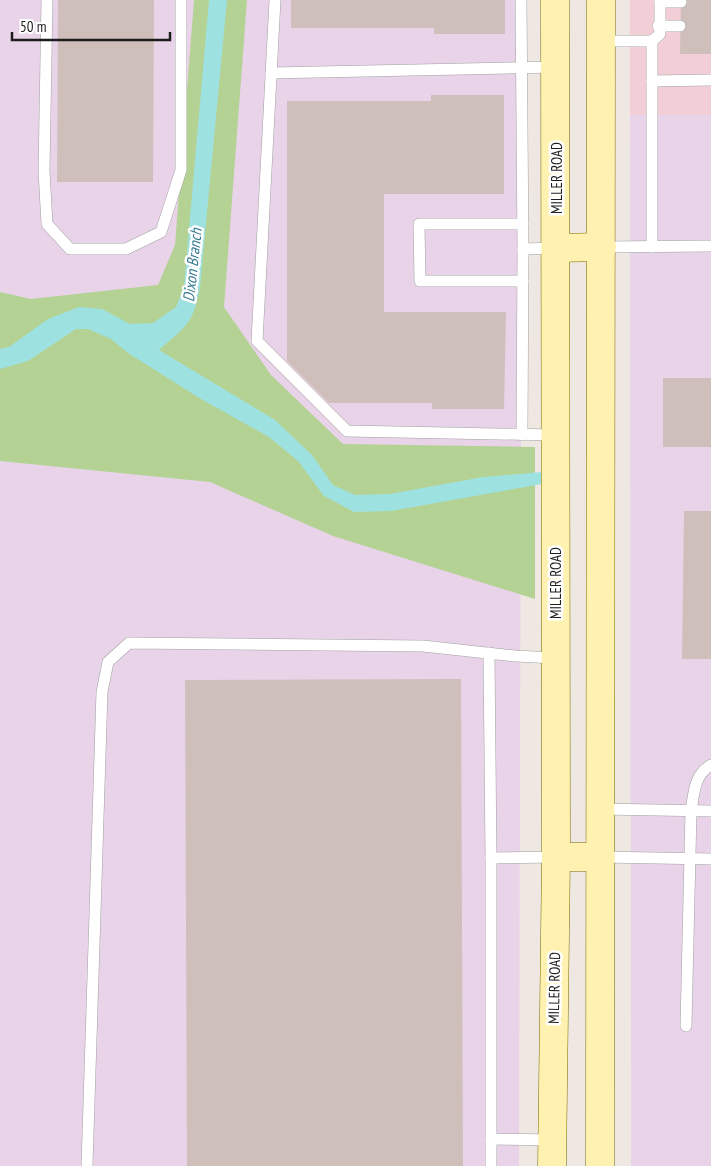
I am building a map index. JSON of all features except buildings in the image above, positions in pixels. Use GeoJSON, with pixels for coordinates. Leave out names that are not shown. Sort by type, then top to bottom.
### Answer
{"type":"FeatureCollection","features":[{"type":"Feature","properties":{"kind":"main road","name":"MILLER ROAD"},"geometry":{"type":"LineString","coordinates":[[552,1153],[556,857],[554,435],[557,248],[555,0]]}},
{"type":"Feature","properties":{"kind":"main road"},"geometry":{"type":"LineString","coordinates":[[600,1166],[601,0]]}},
{"type":"Feature","properties":{"kind":"main road"},"geometry":{"type":"LineString","coordinates":[[557,248],[602,247]]}},
{"type":"Feature","properties":{"kind":"main road"},"geometry":{"type":"LineString","coordinates":[[556,857],[601,857]]}},
{"type":"Feature","properties":{"kind":"lane"},"geometry":{"type":"LineString","coordinates":[[47,0],[44,171],[47,224],[70,249],[126,249],[162,232],[181,170],[181,0]]}},
{"type":"Feature","properties":{"kind":"lane"},"geometry":{"type":"LineString","coordinates":[[275,0],[257,341],[347,431],[554,435]]}},
{"type":"Feature","properties":{"kind":"lane"},"geometry":{"type":"LineString","coordinates":[[521,0],[524,250],[522,435]]}},
{"type":"Feature","properties":{"kind":"lane"},"geometry":{"type":"LineString","coordinates":[[601,41],[652,41],[660,34],[658,26],[660,1],[681,2]]}},
{"type":"Feature","properties":{"kind":"lane"},"geometry":{"type":"LineString","coordinates":[[658,26],[680,26]]}},
{"type":"Feature","properties":{"kind":"lane"},"geometry":{"type":"LineString","coordinates":[[652,41],[652,246]]}},
{"type":"Feature","properties":{"kind":"lane"},"geometry":{"type":"LineString","coordinates":[[271,72],[556,67]]}},
{"type":"Feature","properties":{"kind":"lane"},"geometry":{"type":"LineString","coordinates":[[652,81],[711,80]]}},
{"type":"Feature","properties":{"kind":"lane"},"geometry":{"type":"LineString","coordinates":[[523,224],[419,224],[420,281],[523,281]]}},
{"type":"Feature","properties":{"kind":"lane"},"geometry":{"type":"LineString","coordinates":[[602,247],[711,246]]}},
{"type":"Feature","properties":{"kind":"lane"},"geometry":{"type":"LineString","coordinates":[[524,250],[557,248]]}},
{"type":"Feature","properties":{"kind":"lane"},"geometry":{"type":"LineString","coordinates":[[87,1166],[102,692],[108,662],[129,643],[423,646],[555,658]]}},
{"type":"Feature","properties":{"kind":"lane"},"geometry":{"type":"LineString","coordinates":[[489,653],[491,1166]]}},
{"type":"Feature","properties":{"kind":"lane"},"geometry":{"type":"LineString","coordinates":[[686,1026],[691,811],[695,785],[701,772],[711,765]]}},
{"type":"Feature","properties":{"kind":"lane"},"geometry":{"type":"LineString","coordinates":[[601,809],[711,811]]}},
{"type":"Feature","properties":{"kind":"lane"},"geometry":{"type":"LineString","coordinates":[[491,858],[556,857]]}},
{"type":"Feature","properties":{"kind":"lane"},"geometry":{"type":"LineString","coordinates":[[601,857],[711,859]]}},
{"type":"Feature","properties":{"kind":"lane"},"geometry":{"type":"LineString","coordinates":[[491,1139],[552,1153]]}},
{"type":"Feature","properties":{"kind":"shaded area"},"geometry":{"type":"Polygon","coordinates":[[[0,0],[522,0],[519,1166],[0,1166],[0,0]]]}},
{"type":"Feature","properties":{"kind":"shaded area"},"geometry":{"type":"Polygon","coordinates":[[[630,0],[711,0],[711,115],[630,115],[630,0]]]}},
{"type":"Feature","properties":{"kind":"shaded area"},"geometry":{"type":"Polygon","coordinates":[[[630,115],[711,115],[711,1166],[631,1166],[630,115]]]}},
{"type":"Feature","properties":{"kind":"green space"},"geometry":{"type":"Polygon","coordinates":[[[194,0],[247,0],[224,307],[271,375],[343,444],[535,447],[535,599],[333,536],[210,482],[0,461],[0,292],[31,299],[158,285],[175,245],[194,0]]]}},
{"type":"Feature","properties":{"kind":"water","name":"Dixon Branch"},"geometry":{"type":"Polygon","coordinates":[[[209,0],[227,0],[200,287],[194,310],[187,324],[159,350],[275,420],[312,455],[333,485],[355,495],[390,494],[483,477],[542,472],[542,484],[391,511],[354,512],[324,496],[298,461],[269,437],[201,399],[128,353],[111,339],[88,329],[76,329],[28,361],[0,369],[0,349],[9,347],[48,319],[79,307],[102,309],[130,324],[153,323],[176,307],[184,287],[209,0]]]}}]}
